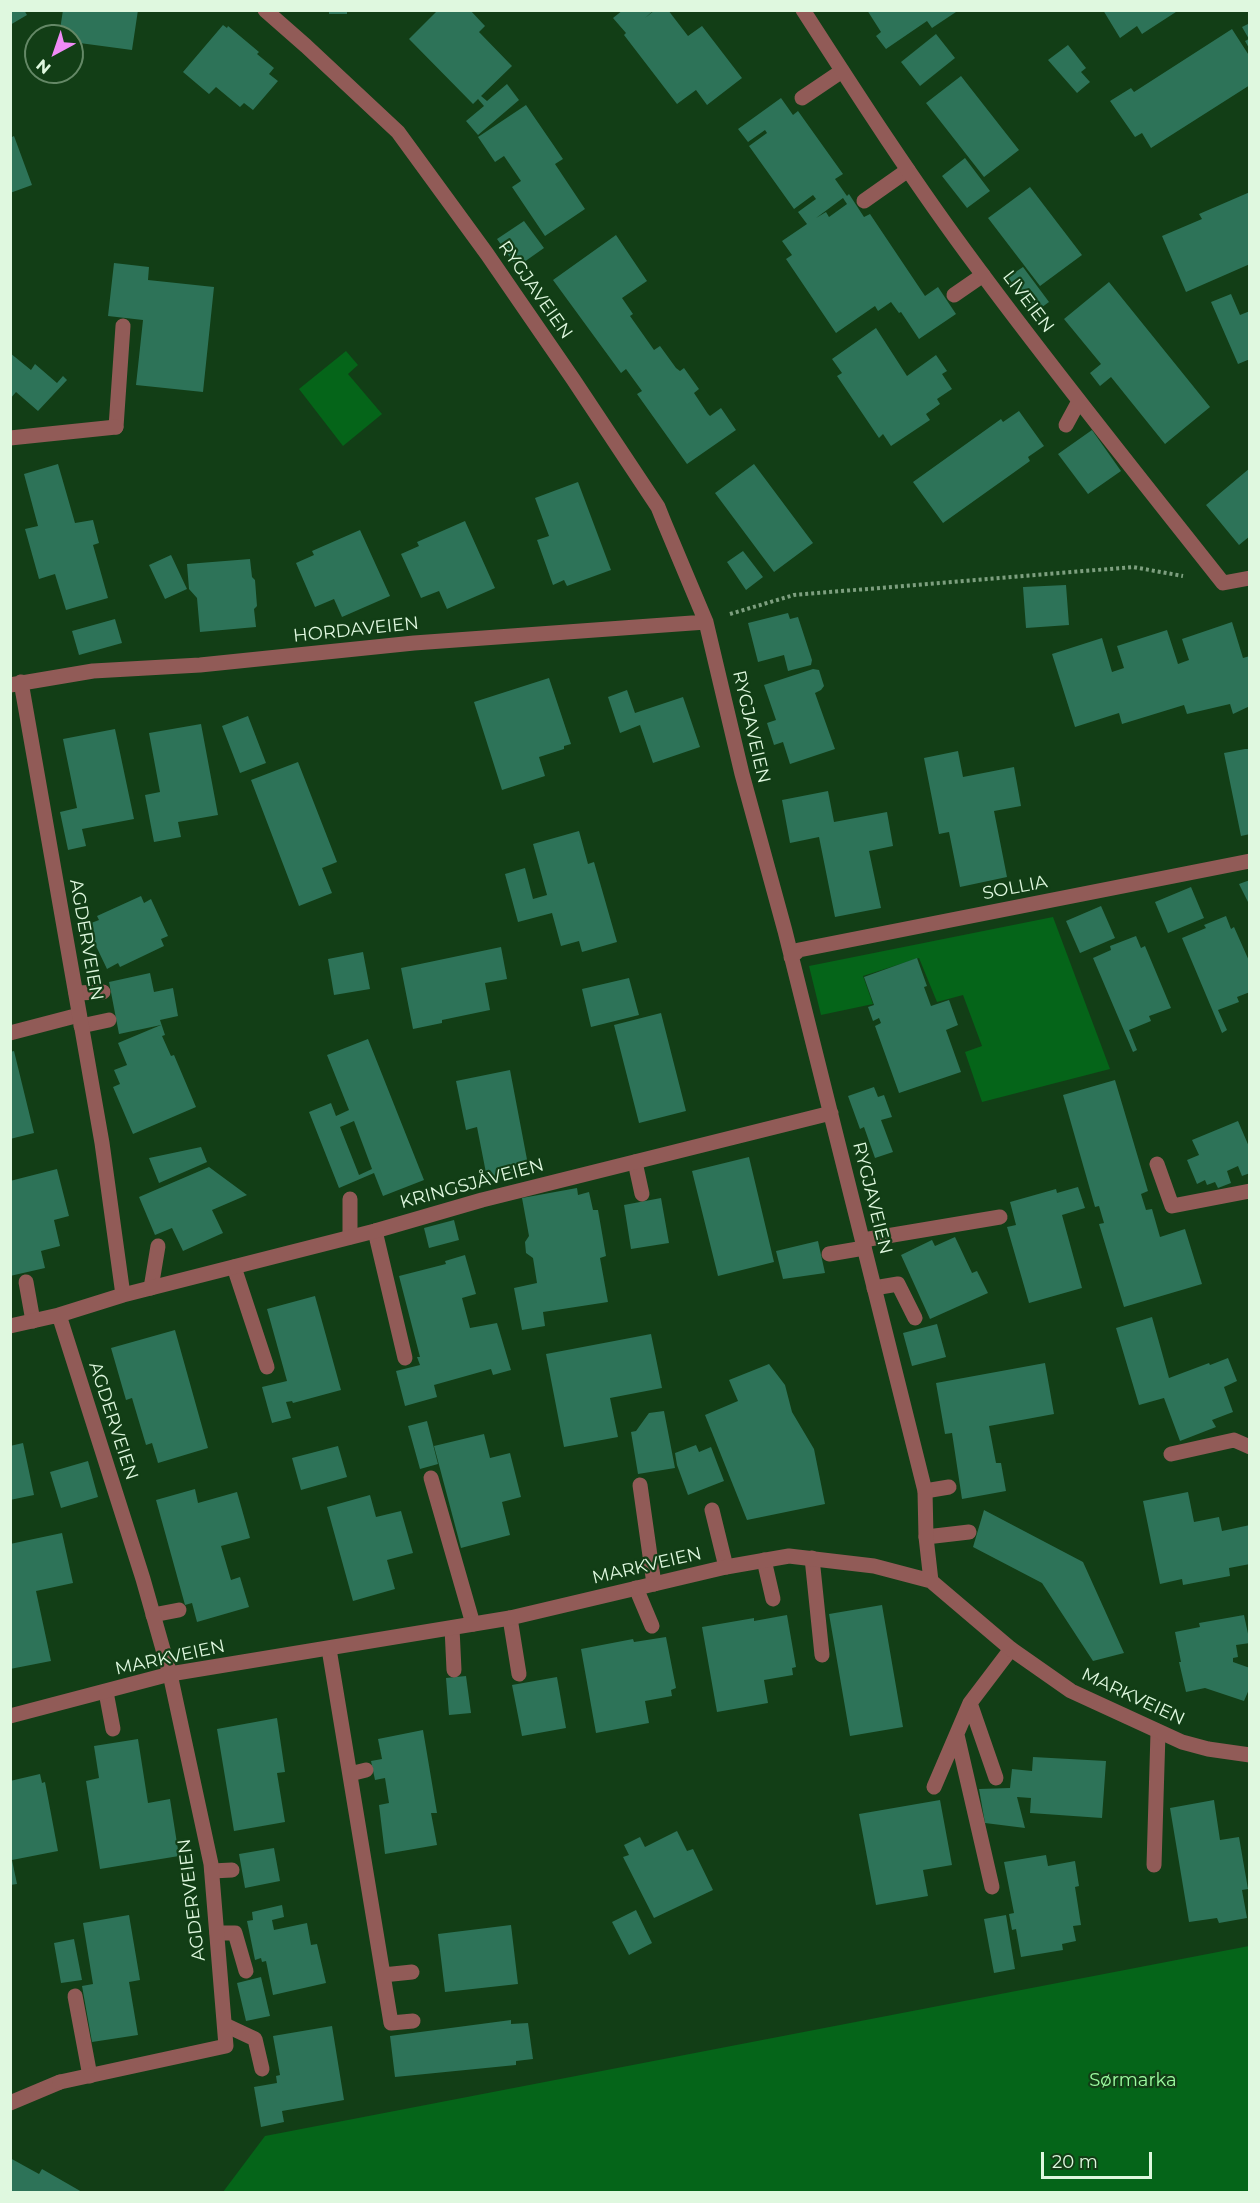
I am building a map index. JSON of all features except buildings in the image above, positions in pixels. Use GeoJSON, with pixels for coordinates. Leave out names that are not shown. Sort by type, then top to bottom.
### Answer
{"type":"FeatureCollection","features":[{"type":"Feature","properties":{"kind":"street","name":"RYGJAVEIEN"},"geometry":{"type":"LineString","coordinates":[[265,10],[398,132],[487,254],[658,507],[706,622],[742,774],[831,1113],[925,1491],[926,1537],[931,1581]]}},
{"type":"Feature","properties":{"kind":"street","name":"LIVEIEN"},"geometry":{"type":"LineString","coordinates":[[803,10],[908,170],[983,275],[1223,583]]}},
{"type":"Feature","properties":{"kind":"street"},"geometry":{"type":"LineString","coordinates":[[802,98],[842,71]]}},
{"type":"Feature","properties":{"kind":"street"},"geometry":{"type":"LineString","coordinates":[[864,201],[908,170]]}},
{"type":"Feature","properties":{"kind":"street"},"geometry":{"type":"LineString","coordinates":[[954,295],[983,275]]}},
{"type":"Feature","properties":{"kind":"street"},"geometry":{"type":"LineString","coordinates":[[10,438],[116,427],[123,326]]}},
{"type":"Feature","properties":{"kind":"street"},"geometry":{"type":"LineString","coordinates":[[1066,425],[1079,401]]}},
{"type":"Feature","properties":{"kind":"street"},"geometry":{"type":"LineString","coordinates":[[1223,583],[1250,578]]}},
{"type":"Feature","properties":{"kind":"street","name":"HORDAVEIEN"},"geometry":{"type":"LineString","coordinates":[[16,683],[93,671],[200,665],[414,643],[706,622]]}},
{"type":"Feature","properties":{"kind":"street","name":"AGDERVEIEN"},"geometry":{"type":"LineString","coordinates":[[16,683],[76,993],[102,1143],[123,1295]]}},
{"type":"Feature","properties":{"kind":"street","name":"SOLLIA"},"geometry":{"type":"LineString","coordinates":[[791,957],[799,950],[1250,861]]}},
{"type":"Feature","properties":{"kind":"street"},"geometry":{"type":"LineString","coordinates":[[76,993],[104,992]]}},
{"type":"Feature","properties":{"kind":"street"},"geometry":{"type":"LineString","coordinates":[[10,1033],[80,1020],[109,1020]]}},
{"type":"Feature","properties":{"kind":"street","name":"KRINGSJÅVEIEN"},"geometry":{"type":"LineString","coordinates":[[123,1295],[375,1231],[482,1200],[831,1113]]}},
{"type":"Feature","properties":{"kind":"street"},"geometry":{"type":"LineString","coordinates":[[635,1162],[642,1194]]}},
{"type":"Feature","properties":{"kind":"street"},"geometry":{"type":"LineString","coordinates":[[1156,1164],[1165,1206],[1250,1191]]}},
{"type":"Feature","properties":{"kind":"street"},"geometry":{"type":"LineString","coordinates":[[350,1199],[350,1237]]}},
{"type":"Feature","properties":{"kind":"street"},"geometry":{"type":"LineString","coordinates":[[829,1254],[864,1244],[1000,1217]]}},
{"type":"Feature","properties":{"kind":"street"},"geometry":{"type":"LineString","coordinates":[[375,1231],[405,1358]]}},
{"type":"Feature","properties":{"kind":"street"},"geometry":{"type":"LineString","coordinates":[[151,1288],[158,1246]]}},
{"type":"Feature","properties":{"kind":"street"},"geometry":{"type":"LineString","coordinates":[[234,1267],[267,1367]]}},
{"type":"Feature","properties":{"kind":"street"},"geometry":{"type":"LineString","coordinates":[[26,1282],[33,1321]]}},
{"type":"Feature","properties":{"kind":"street"},"geometry":{"type":"LineString","coordinates":[[874,1288],[898,1284],[915,1318]]}},
{"type":"Feature","properties":{"kind":"street"},"geometry":{"type":"LineString","coordinates":[[10,1326],[59,1315],[123,1295]]}},
{"type":"Feature","properties":{"kind":"street","name":"AGDERVEIEN"},"geometry":{"type":"LineString","coordinates":[[10,2103],[60,2082],[226,2046],[212,1871],[170,1674],[59,1315]]}},
{"type":"Feature","properties":{"kind":"street"},"geometry":{"type":"LineString","coordinates":[[1172,1454],[1234,1440],[1250,1447]]}},
{"type":"Feature","properties":{"kind":"street"},"geometry":{"type":"LineString","coordinates":[[431,1478],[473,1624]]}},
{"type":"Feature","properties":{"kind":"street"},"geometry":{"type":"LineString","coordinates":[[640,1485],[654,1584]]}},
{"type":"Feature","properties":{"kind":"street"},"geometry":{"type":"LineString","coordinates":[[925,1491],[949,1487]]}},
{"type":"Feature","properties":{"kind":"street"},"geometry":{"type":"LineString","coordinates":[[712,1509],[726,1567]]}},
{"type":"Feature","properties":{"kind":"street"},"geometry":{"type":"LineString","coordinates":[[926,1537],[969,1532]]}},
{"type":"Feature","properties":{"kind":"street","name":"MARKVEIEN"},"geometry":{"type":"LineString","coordinates":[[10,1716],[170,1674],[510,1618],[726,1567],[789,1556],[874,1566],[931,1581],[1011,1649],[1071,1691],[1158,1733],[1208,1749],[1250,1755]]}},
{"type":"Feature","properties":{"kind":"street"},"geometry":{"type":"LineString","coordinates":[[812,1558],[822,1655]]}},
{"type":"Feature","properties":{"kind":"street"},"geometry":{"type":"LineString","coordinates":[[764,1560],[772,1599]]}},
{"type":"Feature","properties":{"kind":"street"},"geometry":{"type":"LineString","coordinates":[[636,1588],[652,1626]]}},
{"type":"Feature","properties":{"kind":"street"},"geometry":{"type":"LineString","coordinates":[[153,1616],[179,1610]]}},
{"type":"Feature","properties":{"kind":"street"},"geometry":{"type":"LineString","coordinates":[[510,1618],[519,1674]]}},
{"type":"Feature","properties":{"kind":"street"},"geometry":{"type":"LineString","coordinates":[[452,1628],[454,1670]]}},
{"type":"Feature","properties":{"kind":"street"},"geometry":{"type":"LineString","coordinates":[[329,1649],[391,2023],[414,2021]]}},
{"type":"Feature","properties":{"kind":"street"},"geometry":{"type":"LineString","coordinates":[[934,1787],[970,1703],[1011,1649]]}},
{"type":"Feature","properties":{"kind":"street"},"geometry":{"type":"LineString","coordinates":[[106,1692],[113,1729]]}},
{"type":"Feature","properties":{"kind":"street"},"geometry":{"type":"LineString","coordinates":[[970,1703],[996,1778]]}},
{"type":"Feature","properties":{"kind":"street"},"geometry":{"type":"LineString","coordinates":[[1154,1865],[1158,1733]]}},
{"type":"Feature","properties":{"kind":"street"},"geometry":{"type":"LineString","coordinates":[[957,1735],[992,1887]]}},
{"type":"Feature","properties":{"kind":"street"},"geometry":{"type":"LineString","coordinates":[[350,1773],[366,1770]]}},
{"type":"Feature","properties":{"kind":"street"},"geometry":{"type":"LineString","coordinates":[[212,1871],[232,1870]]}},
{"type":"Feature","properties":{"kind":"street"},"geometry":{"type":"LineString","coordinates":[[217,1933],[235,1933],[246,1971]]}},
{"type":"Feature","properties":{"kind":"street"},"geometry":{"type":"LineString","coordinates":[[383,1975],[412,1972]]}},
{"type":"Feature","properties":{"kind":"street"},"geometry":{"type":"LineString","coordinates":[[75,1996],[90,2076]]}},
{"type":"Feature","properties":{"kind":"street"},"geometry":{"type":"LineString","coordinates":[[225,2025],[255,2039],[262,2069]]}},
{"type":"Feature","properties":{"kind":"path"},"geometry":{"type":"LineString","coordinates":[[706,622],[794,595],[1133,567],[1223,583]]}},
{"type":"Feature","properties":{"kind":"green space"},"geometry":{"type":"Polygon","coordinates":[[[346,351],[358,365],[348,374],[382,414],[343,446],[299,389],[346,351]]]}},
{"type":"Feature","properties":{"kind":"green space"},"geometry":{"type":"Polygon","coordinates":[[[1053,917],[1110,1069],[982,1102],[965,1052],[982,1046],[963,995],[937,1002],[919,958],[863,976],[873,1004],[821,1015],[809,966],[1053,917]]]}},
{"type":"Feature","properties":{"kind":"green space","name":"Sørmarka"},"geometry":{"type":"Polygon","coordinates":[[[1249,1946],[1249,2192],[223,2192],[265,2136],[1249,1946]]]}}]}
